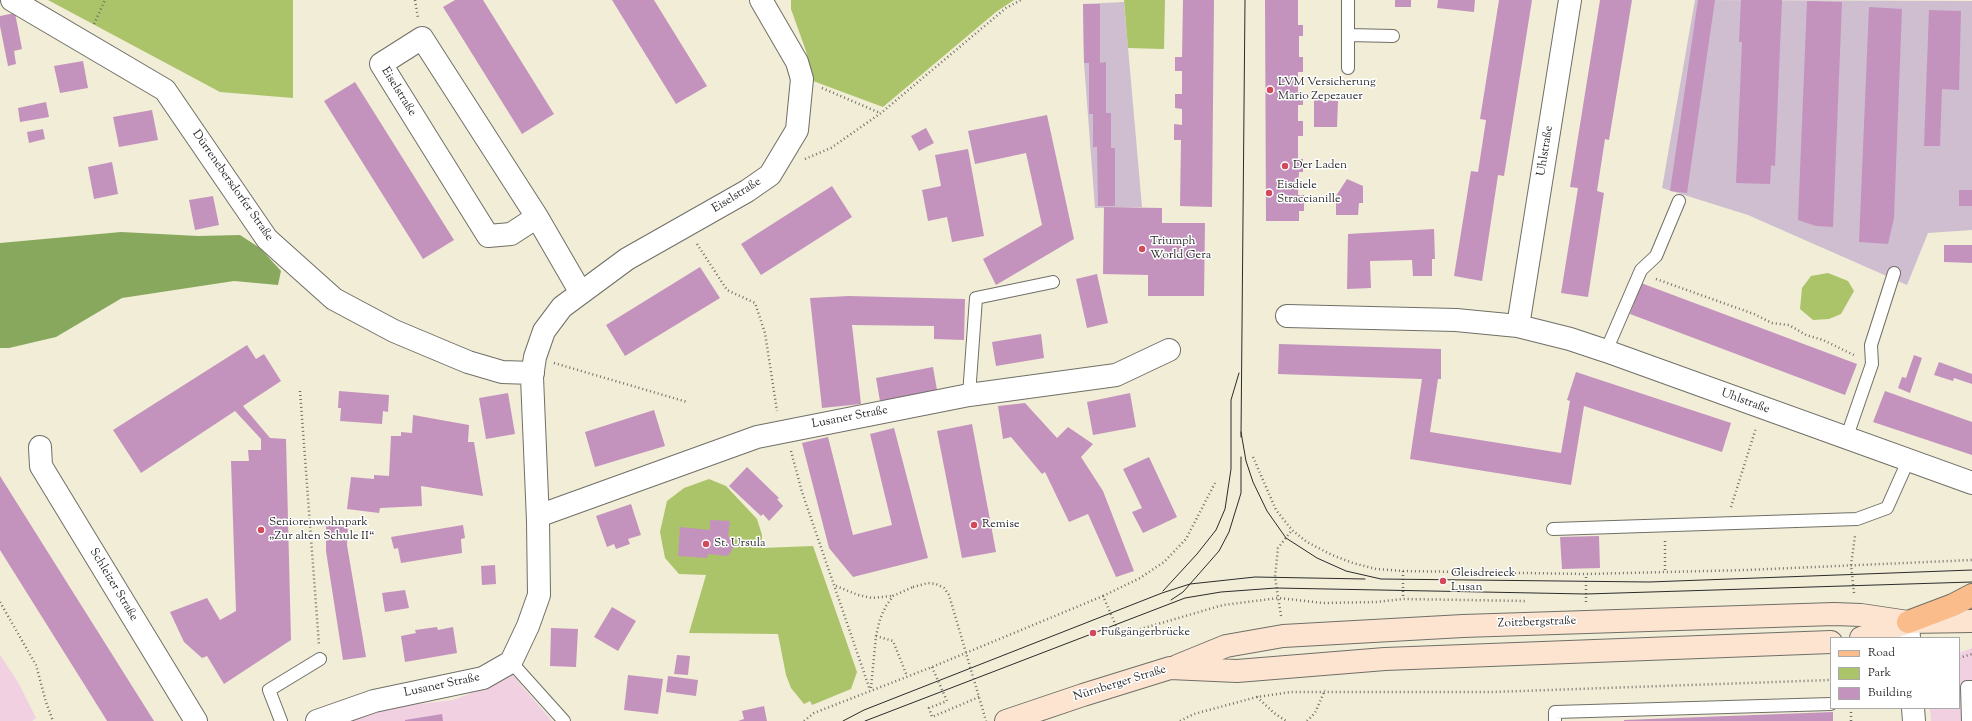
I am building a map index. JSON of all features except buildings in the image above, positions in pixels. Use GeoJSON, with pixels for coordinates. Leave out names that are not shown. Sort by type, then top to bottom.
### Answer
{"type":"FeatureCollection","features":[{"type":"Feature","properties":{"kind":"main road"},"geometry":{"type":"LineString","coordinates":[[1908,630],[1972,595]]}},
{"type":"Feature","properties":{"kind":"main road","name":"Zoitzbergstraße"},"geometry":{"type":"LineString","coordinates":[[1170,668],[1226,646],[1282,636],[1463,626],[1834,614],[1861,615],[1908,630]]}},
{"type":"Feature","properties":{"kind":"main road","name":"Zoitzbergstraße"},"geometry":{"type":"LineString","coordinates":[[1867,637],[1972,621]]}},
{"type":"Feature","properties":{"kind":"main road","name":"Nürnberger Straße"},"geometry":{"type":"LineString","coordinates":[[1006,721],[1170,668],[1237,671],[1385,659],[1830,642]]}},
{"type":"Feature","properties":{"kind":"street","name":"Dürrenebersdorfer Straße"},"geometry":{"type":"LineString","coordinates":[[12,0],[165,90],[267,239],[334,299],[394,331],[468,362],[502,372],[534,365]]}},
{"type":"Feature","properties":{"kind":"street","name":"Eiselstraße"},"geometry":{"type":"LineString","coordinates":[[534,365],[544,331],[562,307],[627,259],[747,191],[770,175],[797,130],[802,79],[797,62],[761,0]]}},
{"type":"Feature","properties":{"kind":"street","name":"Uhlstraße"},"geometry":{"type":"LineString","coordinates":[[1518,326],[1570,0]]}},
{"type":"Feature","properties":{"kind":"street","name":"Eiselstraße"},"geometry":{"type":"LineString","coordinates":[[537,217],[511,234],[488,236],[381,64],[422,38],[537,217],[580,293]]}},
{"type":"Feature","properties":{"kind":"street","name":"Uhlstraße"},"geometry":{"type":"LineString","coordinates":[[1287,316],[1456,320],[1518,326],[1570,339],[1606,351],[1846,439],[1972,483]]}},
{"type":"Feature","properties":{"kind":"street","name":"Lusaner Straße"},"geometry":{"type":"LineString","coordinates":[[538,516],[733,445],[786,431],[969,395],[1116,375],[1169,350]]}},
{"type":"Feature","properties":{"kind":"street"},"geometry":{"type":"LineString","coordinates":[[511,662],[528,626],[539,595],[534,365]]}},
{"type":"Feature","properties":{"kind":"street","name":"Schleizer Straße"},"geometry":{"type":"LineString","coordinates":[[40,447],[41,466],[196,721]]}},
{"type":"Feature","properties":{"kind":"street","name":"Lusaner Straße"},"geometry":{"type":"LineString","coordinates":[[317,721],[374,701],[483,678],[511,662]]}},
{"type":"Feature","properties":{"kind":"street"},"geometry":{"type":"LineString","coordinates":[[1913,709],[1914,721]]}},
{"type":"Feature","properties":{"kind":"lane"},"geometry":{"type":"LineString","coordinates":[[1348,0],[1348,68]]}},
{"type":"Feature","properties":{"kind":"lane"},"geometry":{"type":"LineString","coordinates":[[1348,35],[1393,36]]}},
{"type":"Feature","properties":{"kind":"lane"},"geometry":{"type":"LineString","coordinates":[[1606,351],[1640,273],[1656,256],[1679,202]]}},
{"type":"Feature","properties":{"kind":"lane"},"geometry":{"type":"LineString","coordinates":[[1846,439],[1872,364],[1871,345],[1894,273]]}},
{"type":"Feature","properties":{"kind":"lane"},"geometry":{"type":"LineString","coordinates":[[969,395],[976,298],[1053,282]]}},
{"type":"Feature","properties":{"kind":"lane"},"geometry":{"type":"LineString","coordinates":[[1553,529],[1665,524],[1857,519],[1887,508],[1908,461]]}},
{"type":"Feature","properties":{"kind":"lane"},"geometry":{"type":"LineString","coordinates":[[281,721],[269,690],[320,659]]}},
{"type":"Feature","properties":{"kind":"lane"},"geometry":{"type":"LineString","coordinates":[[511,662],[564,721]]}},
{"type":"Feature","properties":{"kind":"lane"},"geometry":{"type":"LineString","coordinates":[[1968,721],[1967,687],[1972,687]]}},
{"type":"Feature","properties":{"kind":"lane"},"geometry":{"type":"LineString","coordinates":[[1555,721],[1555,712],[1830,704]]}},
{"type":"Feature","properties":{"kind":"path"},"geometry":{"type":"LineString","coordinates":[[82,41],[94,24],[105,0]]}},
{"type":"Feature","properties":{"kind":"path"},"geometry":{"type":"LineString","coordinates":[[804,160],[831,148],[881,113],[1006,8],[1021,0]]}},
{"type":"Feature","properties":{"kind":"path"},"geometry":{"type":"LineString","coordinates":[[819,86],[881,113]]}},
{"type":"Feature","properties":{"kind":"path"},"geometry":{"type":"LineString","coordinates":[[686,226],[727,290],[755,303],[765,333],[778,417],[786,431],[802,492],[836,586],[870,690]]}},
{"type":"Feature","properties":{"kind":"path"},"geometry":{"type":"LineString","coordinates":[[1640,273],[1754,314],[1772,323],[1789,325],[1806,335],[1823,340],[1872,364]]}},
{"type":"Feature","properties":{"kind":"path"},"geometry":{"type":"LineString","coordinates":[[534,365],[687,402]]}},
{"type":"Feature","properties":{"kind":"path"},"geometry":{"type":"LineString","coordinates":[[300,391],[320,659]]}},
{"type":"Feature","properties":{"kind":"path"},"geometry":{"type":"LineString","coordinates":[[1726,522],[1763,408]]}},
{"type":"Feature","properties":{"kind":"path"},"geometry":{"type":"LineString","coordinates":[[1253,457],[1276,510],[1292,530],[1307,542],[1353,563],[1376,569],[1402,571],[1586,574],[1972,560]]}},
{"type":"Feature","properties":{"kind":"path"},"geometry":{"type":"LineString","coordinates":[[804,721],[814,713],[932,667],[1103,596],[1140,578],[1164,562],[1186,539],[1214,484]]}},
{"type":"Feature","properties":{"kind":"path"},"geometry":{"type":"LineString","coordinates":[[1851,565],[1857,519]]}},
{"type":"Feature","properties":{"kind":"path"},"geometry":{"type":"LineString","coordinates":[[1665,524],[1665,572]]}},
{"type":"Feature","properties":{"kind":"path"},"geometry":{"type":"LineString","coordinates":[[1279,598],[1274,577],[1278,548],[1292,530]]}},
{"type":"Feature","properties":{"kind":"path"},"geometry":{"type":"LineString","coordinates":[[1402,571],[1403,599]]}},
{"type":"Feature","properties":{"kind":"path"},"geometry":{"type":"LineString","coordinates":[[1578,602],[1586,602],[1586,574]]}},
{"type":"Feature","properties":{"kind":"path"},"geometry":{"type":"LineString","coordinates":[[836,586],[858,595],[872,598],[893,596],[928,583],[936,584],[944,588],[949,595],[986,721]]}},
{"type":"Feature","properties":{"kind":"path"},"geometry":{"type":"LineString","coordinates":[[870,690],[876,636],[880,619],[893,596]]}},
{"type":"Feature","properties":{"kind":"path"},"geometry":{"type":"LineString","coordinates":[[1103,596],[1120,635],[1223,605],[1279,598],[1323,603],[1376,602],[1403,599],[1530,601]]}},
{"type":"Feature","properties":{"kind":"path"},"geometry":{"type":"LineString","coordinates":[[0,602],[36,664],[46,702],[53,721]]}},
{"type":"Feature","properties":{"kind":"path"},"geometry":{"type":"LineString","coordinates":[[876,636],[893,641],[907,676]]}},
{"type":"Feature","properties":{"kind":"path"},"geometry":{"type":"LineString","coordinates":[[1960,658],[1972,654]]}},
{"type":"Feature","properties":{"kind":"path"},"geometry":{"type":"LineString","coordinates":[[932,667],[947,701],[929,708],[932,717],[979,697]]}},
{"type":"Feature","properties":{"kind":"path"},"geometry":{"type":"LineString","coordinates":[[1180,721],[1194,714],[1257,697],[1291,692],[1326,690],[1493,692],[1830,680]]}},
{"type":"Feature","properties":{"kind":"path"},"geometry":{"type":"LineString","coordinates":[[1307,721],[1315,713],[1326,690]]}},
{"type":"Feature","properties":{"kind":"path"},"geometry":{"type":"LineString","coordinates":[[1257,697],[1274,713],[1286,721]]}},
{"type":"Feature","properties":{"kind":"path"},"geometry":{"type":"LineString","coordinates":[[1851,709],[1851,721]]}},
{"type":"Feature","properties":{"kind":"shaded area"},"geometry":{"type":"Polygon","coordinates":[[[1695,0],[1972,1],[1972,230],[1928,233],[1907,285],[1748,215],[1662,188],[1695,0]]]}},
{"type":"Feature","properties":{"kind":"shaded area"},"geometry":{"type":"Polygon","coordinates":[[[1124,2],[1142,207],[1095,208],[1084,63],[1083,4],[1124,2]]]}},
{"type":"Feature","properties":{"kind":"shaded area"},"geometry":{"type":"Polygon","coordinates":[[[1972,648],[1972,721],[1931,721],[1930,709],[1960,709],[1960,653],[1972,648]]]}},
{"type":"Feature","properties":{"kind":"shaded area"},"geometry":{"type":"Polygon","coordinates":[[[0,655],[18,682],[36,718],[32,721],[0,721],[0,655]]]}},
{"type":"Feature","properties":{"kind":"shaded area"},"geometry":{"type":"Polygon","coordinates":[[[510,672],[552,721],[336,721],[366,710],[453,700],[487,687],[510,672]]]}},
{"type":"Feature","properties":{"kind":"green space"},"geometry":{"type":"Polygon","coordinates":[[[48,0],[293,0],[293,98],[220,92],[48,0]]]}},
{"type":"Feature","properties":{"kind":"green space"},"geometry":{"type":"Polygon","coordinates":[[[791,0],[1014,0],[996,12],[883,107],[813,81],[806,51],[791,9],[791,0]]]}},
{"type":"Feature","properties":{"kind":"green space"},"geometry":{"type":"Polygon","coordinates":[[[1124,0],[1165,0],[1164,49],[1128,48],[1124,0]]]}},
{"type":"Feature","properties":{"kind":"green space"},"geometry":{"type":"Polygon","coordinates":[[[121,232],[198,236],[240,235],[260,248],[281,271],[278,285],[234,281],[122,298],[56,337],[9,348],[0,348],[0,243],[121,232]]]}},
{"type":"Feature","properties":{"kind":"green space"},"geometry":{"type":"Polygon","coordinates":[[[1828,273],[1848,281],[1854,291],[1841,314],[1829,319],[1813,320],[1800,309],[1802,288],[1811,276],[1828,273]]]}},
{"type":"Feature","properties":{"kind":"green space"},"geometry":{"type":"Polygon","coordinates":[[[709,479],[726,486],[757,519],[762,535],[762,548],[813,546],[857,672],[851,689],[812,705],[810,701],[804,704],[791,688],[786,675],[778,634],[689,633],[706,575],[679,574],[665,558],[660,532],[667,501],[684,488],[709,479]]]}},
{"type":"Feature","properties":{"kind":"tram line"},"geometry":{"type":"LineString","coordinates":[[1241,437],[1245,0]]}},
{"type":"Feature","properties":{"kind":"tram line"},"geometry":{"type":"LineString","coordinates":[[1163,591],[1197,554],[1216,530],[1225,509],[1231,469],[1231,400],[1239,373]]}},
{"type":"Feature","properties":{"kind":"tram line"},"geometry":{"type":"LineString","coordinates":[[1241,432],[1246,461],[1253,482],[1267,511],[1286,538],[1317,558],[1346,571],[1381,579],[1649,582],[1972,570]]}},
{"type":"Feature","properties":{"kind":"tram line"},"geometry":{"type":"LineString","coordinates":[[1171,600],[1183,592],[1219,551],[1229,532],[1241,493],[1241,457]]}},
{"type":"Feature","properties":{"kind":"tram line"},"geometry":{"type":"LineString","coordinates":[[843,721],[864,710],[1162,593],[1190,584],[1255,577],[1365,579]]}},
{"type":"Feature","properties":{"kind":"tram line"},"geometry":{"type":"LineString","coordinates":[[865,721],[1185,598],[1221,592],[1276,588],[1586,594],[1972,582]]}},
{"type":"Feature","properties":{"kind":"place","name":"LVM Versicherung Mario Zepezauer"},"geometry":{"type":"Point","coordinates":[1270,90]}},
{"type":"Feature","properties":{"kind":"place","name":"Der Laden"},"geometry":{"type":"Point","coordinates":[1285,166]}},
{"type":"Feature","properties":{"kind":"place","name":"Eisdiele Straccianille"},"geometry":{"type":"Point","coordinates":[1269,193]}},
{"type":"Feature","properties":{"kind":"place","name":"Triumph World Gera"},"geometry":{"type":"Point","coordinates":[1142,249]}},
{"type":"Feature","properties":{"kind":"place","name":"Remise"},"geometry":{"type":"Point","coordinates":[974,525]}},
{"type":"Feature","properties":{"kind":"place","name":"Seniorenwohnpark „Zur alten Schule II“"},"geometry":{"type":"Point","coordinates":[261,530]}},
{"type":"Feature","properties":{"kind":"place","name":"St. Ursula"},"geometry":{"type":"Point","coordinates":[706,544]}},
{"type":"Feature","properties":{"kind":"place","name":"Gleisdreieck Lusan"},"geometry":{"type":"Point","coordinates":[1443,581]}},
{"type":"Feature","properties":{"kind":"place","name":"Fußgängerbrücke"},"geometry":{"type":"Point","coordinates":[1093,633]}}]}
